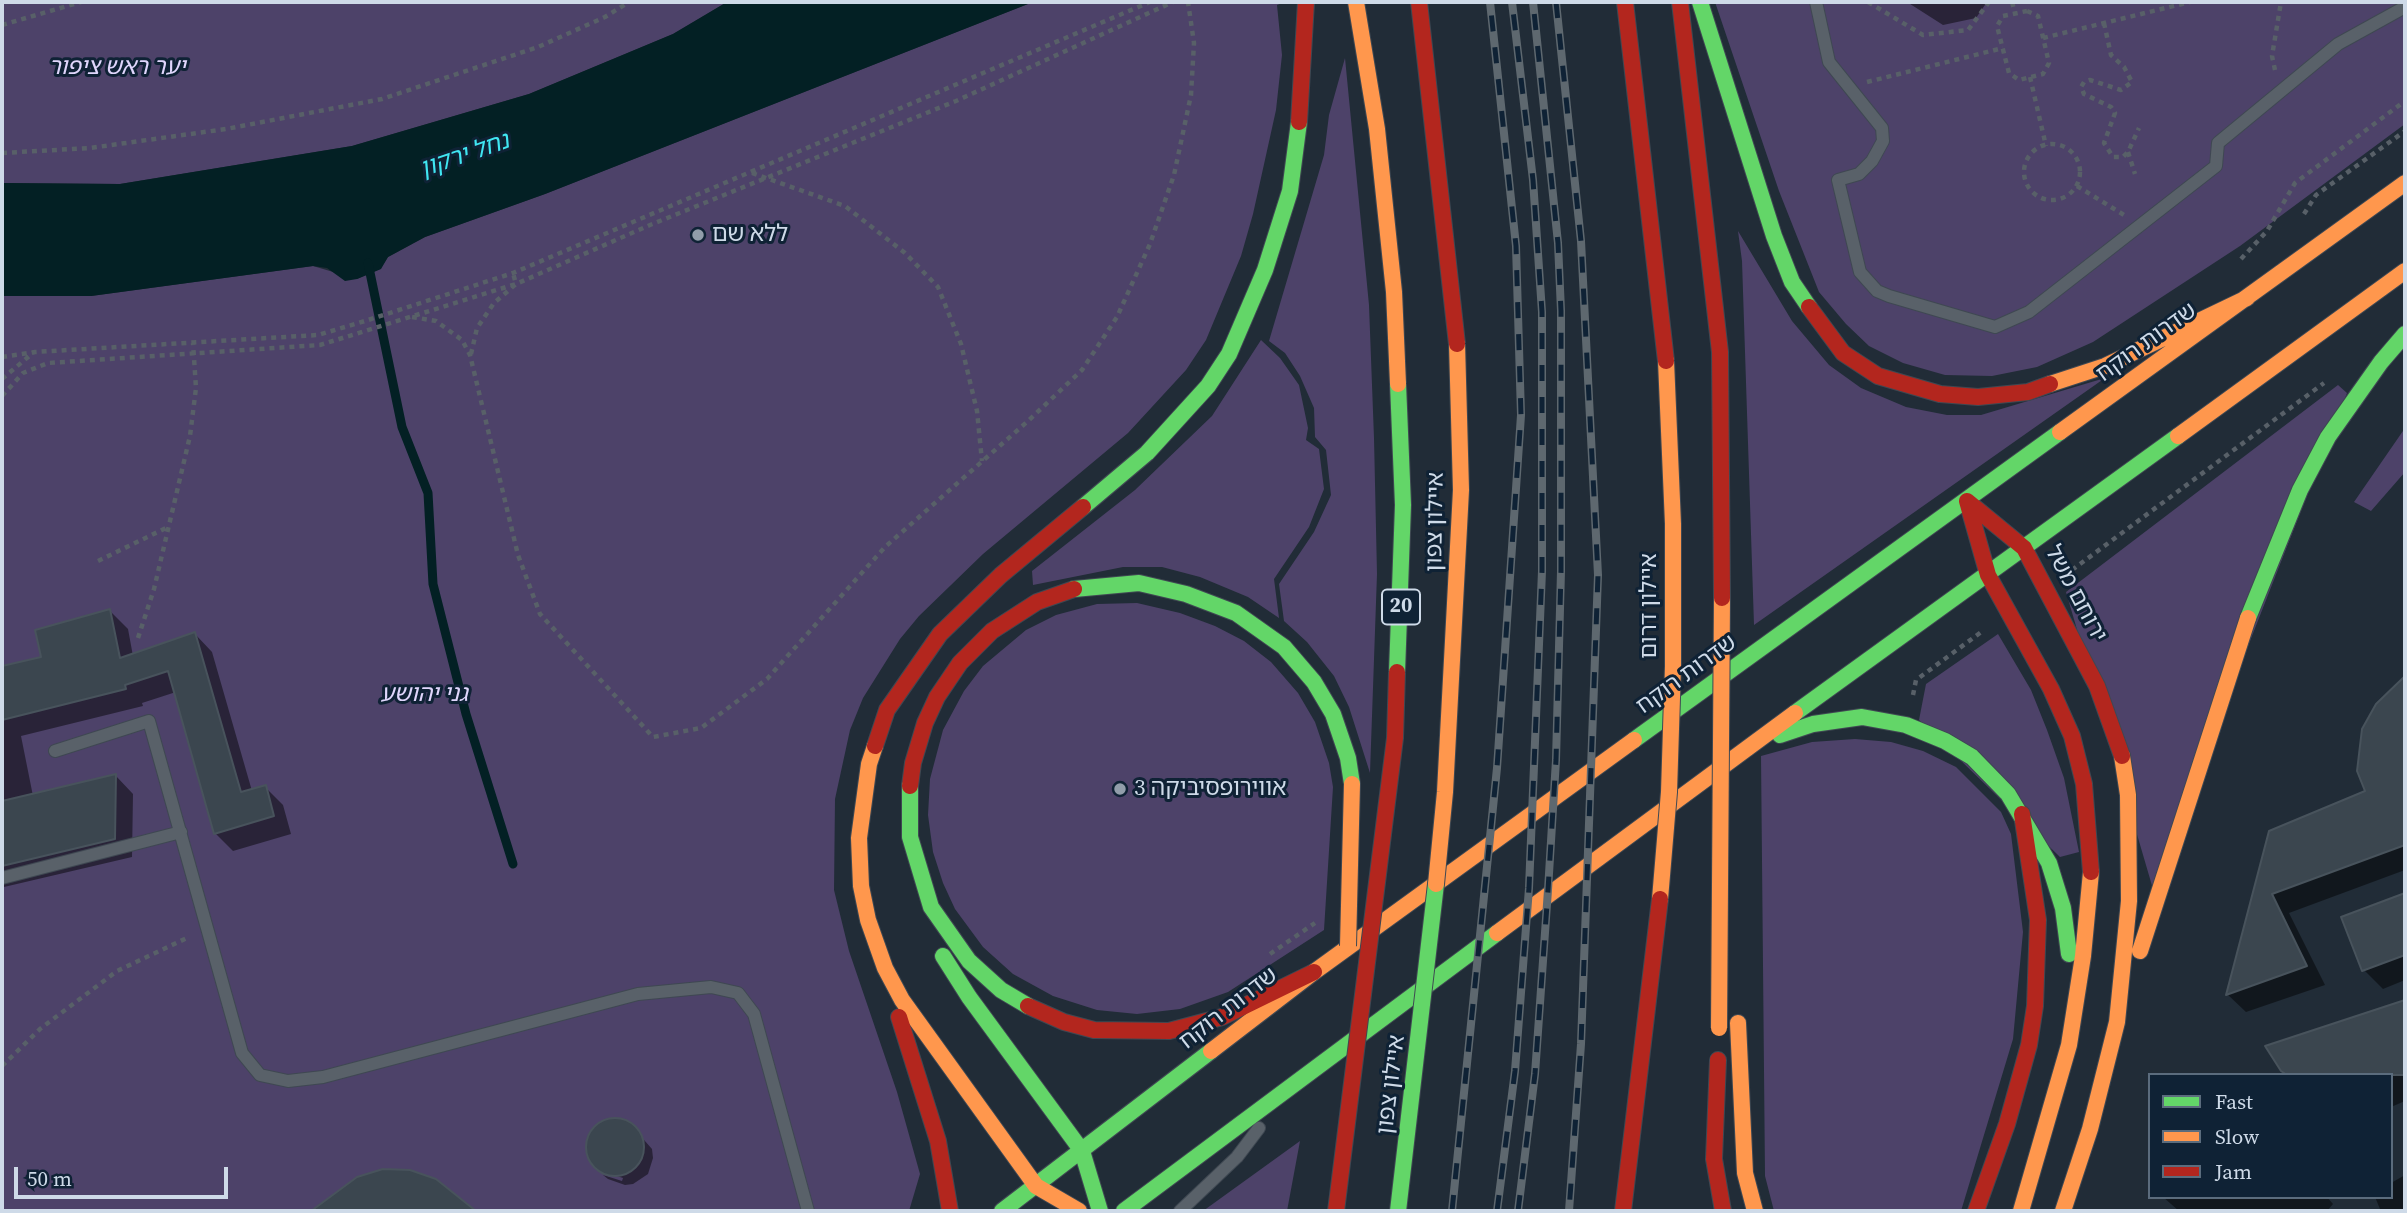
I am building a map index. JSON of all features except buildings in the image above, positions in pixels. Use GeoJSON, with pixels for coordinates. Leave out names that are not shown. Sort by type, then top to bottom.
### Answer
{"type":"FeatureCollection","features":[{"type":"Feature","properties":{"kind":"main road"},"geometry":{"type":"LineString","coordinates":[[950,1211],[938,1142],[874,942],[861,886],[859,838],[869,764],[887,710],[923,655],[964,609],[1128,471],[1175,425],[1208,386],[1230,354],[1265,270],[1290,191],[1301,106],[1306,2]]}},
{"type":"Feature","properties":{"kind":"main road","name":"20"},"geometry":{"type":"LineString","coordinates":[[1336,1209],[1357,1063],[1395,738],[1403,516],[1393,280],[1377,129],[1356,2]]}},
{"type":"Feature","properties":{"kind":"main road","name":"איילון צפון"},"geometry":{"type":"LineString","coordinates":[[1398,1211],[1414,1092],[1445,792],[1461,490],[1458,366],[1450,261],[1419,2]]}},
{"type":"Feature","properties":{"kind":"main road","name":"איילון דרום"},"geometry":{"type":"LineString","coordinates":[[1623,1211],[1657,928],[1669,792],[1673,666],[1673,524],[1665,334],[1625,2]]}},
{"type":"Feature","properties":{"kind":"main road"},"geometry":{"type":"LineString","coordinates":[[1680,2],[1720,352],[1723,703],[1719,1028],[1714,1159],[1723,1211]]}},
{"type":"Feature","properties":{"kind":"main road"},"geometry":{"type":"LineString","coordinates":[[1700,2],[1774,236],[1792,282],[1829,338],[1861,366],[1891,382],[1940,394],[2000,396],[2055,385],[2141,350],[2247,298]]}},
{"type":"Feature","properties":{"kind":"main road","name":"שדרות רוקח"},"geometry":{"type":"LineString","coordinates":[[1002,1211],[1314,972],[2405,183]]}},
{"type":"Feature","properties":{"kind":"main road"},"geometry":{"type":"LineString","coordinates":[[1124,1211],[1738,754],[2405,271]]}},
{"type":"Feature","properties":{"kind":"main road"},"geometry":{"type":"LineString","coordinates":[[2117,1022],[2244,627],[2268,568],[2315,459],[2354,398],[2405,334]]}},
{"type":"Feature","properties":{"kind":"main road"},"geometry":{"type":"LineString","coordinates":[[1967,501],[1988,575],[2010,612],[2072,736],[2084,784],[2091,869],[2083,956],[2069,1045],[2021,1211]]}},
{"type":"Feature","properties":{"kind":"main road","name":"ירוחם משל"},"geometry":{"type":"LineString","coordinates":[[1967,501],[2024,548],[2048,589],[2098,686],[2120,747],[2126,783],[2129,901],[2117,1022],[2094,1117],[2063,1211]]}},
{"type":"Feature","properties":{"kind":"main road"},"geometry":{"type":"LineString","coordinates":[[1100,1211],[1082,1151],[968,997],[921,911],[903,849],[903,820],[913,763],[925,723],[937,697],[960,663],[992,631],[1027,607],[1059,593],[1094,585],[1139,583],[1186,594],[1236,613],[1284,647],[1314,682],[1333,714],[1345,748],[1353,784],[1346,975]]}},
{"type":"Feature","properties":{"kind":"main road"},"geometry":{"type":"LineString","coordinates":[[1723,703],[1737,981]]}},
{"type":"Feature","properties":{"kind":"main road"},"geometry":{"type":"LineString","coordinates":[[1738,754],[1794,730],[1839,719],[1862,717],[1906,725],[1945,741],[1972,757],[2008,794],[2049,863],[2063,908],[2068,949],[2069,1045]]}},
{"type":"Feature","properties":{"kind":"main road"},"geometry":{"type":"LineString","coordinates":[[913,763],[908,803],[910,837],[932,906],[969,961],[1001,990],[1030,1007],[1064,1022],[1094,1030],[1137,1034],[1169,1031],[1222,1017],[1314,972]]}},
{"type":"Feature","properties":{"kind":"main road"},"geometry":{"type":"LineString","coordinates":[[1976,1211],[2007,1124],[2035,1006],[2038,920],[2022,814]]}},
{"type":"Feature","properties":{"kind":"main road"},"geometry":{"type":"LineString","coordinates":[[874,942],[902,1000],[1036,1186],[1079,1211]]}},
{"type":"Feature","properties":{"kind":"main road"},"geometry":{"type":"LineString","coordinates":[[1336,1209],[1345,1003]]}},
{"type":"Feature","properties":{"kind":"main road"},"geometry":{"type":"LineString","coordinates":[[1738,1016],[1745,1172],[1755,1211]]}},
{"type":"Feature","properties":{"kind":"lane"},"geometry":{"type":"LineString","coordinates":[[1815,2],[1829,61],[1882,128],[1883,141],[1872,161],[1859,174],[1838,180],[1860,272],[1877,291],[1995,327],[2029,312],[2216,166],[2218,143],[2338,44],[2405,7]]}},
{"type":"Feature","properties":{"kind":"lane"},"geometry":{"type":"LineString","coordinates":[[2268,568],[2336,443],[2388,377]]}},
{"type":"Feature","properties":{"kind":"lane"},"geometry":{"type":"LineString","coordinates":[[55,751],[149,721],[242,1053],[260,1075],[288,1081],[324,1077],[638,994],[712,987],[738,993],[754,1014],[808,1211]]}},
{"type":"Feature","properties":{"kind":"lane"},"geometry":{"type":"LineString","coordinates":[[2,878],[181,832]]}},
{"type":"Feature","properties":{"kind":"lane"},"geometry":{"type":"LineString","coordinates":[[1180,1211],[1237,1157],[1293,1086]]}},
{"type":"Feature","properties":{"kind":"path"},"geometry":{"type":"LineString","coordinates":[[2,24],[60,5],[81,2]]}},
{"type":"Feature","properties":{"kind":"path"},"geometry":{"type":"LineString","coordinates":[[2,153],[90,148],[226,129],[382,99],[538,47],[605,17],[629,2]]}},
{"type":"Feature","properties":{"kind":"path"},"geometry":{"type":"LineString","coordinates":[[2,357],[35,352],[318,335],[409,307],[513,273],[1150,2]]}},
{"type":"Feature","properties":{"kind":"path"},"geometry":{"type":"LineString","coordinates":[[2,396],[23,373],[48,363],[320,345],[516,284],[650,225],[956,101],[1173,2]]}},
{"type":"Feature","properties":{"kind":"path"},"geometry":{"type":"LineString","coordinates":[[412,317],[436,321],[462,340],[470,355],[519,555],[540,614],[653,737],[701,729],[767,679],[885,547],[1082,370],[1117,317],[1144,256],[1174,175],[1191,95],[1194,43],[1188,2]]}},
{"type":"Feature","properties":{"kind":"path"},"geometry":{"type":"LineString","coordinates":[[1868,2],[1923,35],[1968,30],[1989,2]]}},
{"type":"Feature","properties":{"kind":"path"},"geometry":{"type":"LineString","coordinates":[[2012,2],[2015,13]]}},
{"type":"Feature","properties":{"kind":"path"},"geometry":{"type":"LineString","coordinates":[[2043,38],[2190,2]]}},
{"type":"Feature","properties":{"kind":"path"},"geometry":{"type":"LineString","coordinates":[[2279,93],[2272,56],[2281,2]]}},
{"type":"Feature","properties":{"kind":"path"},"geometry":{"type":"LineString","coordinates":[[2027,10],[2038,16],[2043,38],[2049,63],[2043,74],[2019,80],[2009,73],[1997,26],[2003,16],[2027,10]]}},
{"type":"Feature","properties":{"kind":"path"},"geometry":{"type":"LineString","coordinates":[[2104,23],[2111,55],[2124,67],[2132,82],[2120,90],[2090,80],[2084,82],[2081,87],[2084,94],[2111,107],[2115,113],[2104,143],[2106,151],[2113,157],[2123,157],[2128,152],[2139,128]]}},
{"type":"Feature","properties":{"kind":"path"},"geometry":{"type":"LineString","coordinates":[[1849,86],[2003,48]]}},
{"type":"Feature","properties":{"kind":"path"},"geometry":{"type":"LineString","coordinates":[[2030,77],[2046,146]]}},
{"type":"Feature","properties":{"kind":"path"},"geometry":{"type":"LineString","coordinates":[[2270,240],[2241,259],[2267,231],[2295,183],[2405,101]]}},
{"type":"Feature","properties":{"kind":"path"},"geometry":{"type":"LineString","coordinates":[[2300,220],[2316,195],[2405,131]]}},
{"type":"Feature","properties":{"kind":"path"},"geometry":{"type":"LineString","coordinates":[[2059,143],[2076,154],[2081,178],[2077,186],[2072,194],[2045,201],[2028,190],[2023,166],[2033,150],[2059,143]]}},
{"type":"Feature","properties":{"kind":"path"},"geometry":{"type":"LineString","coordinates":[[2128,152],[2136,174]]}},
{"type":"Feature","properties":{"kind":"path"},"geometry":{"type":"LineString","coordinates":[[751,172],[845,206],[905,253],[937,286],[961,344],[977,411],[982,461]]}},
{"type":"Feature","properties":{"kind":"path"},"geometry":{"type":"LineString","coordinates":[[2077,186],[2140,224]]}},
{"type":"Feature","properties":{"kind":"path"},"geometry":{"type":"LineString","coordinates":[[513,273],[516,284]]}},
{"type":"Feature","properties":{"kind":"path"},"geometry":{"type":"LineString","coordinates":[[470,355],[477,328],[494,303],[516,284]]}},
{"type":"Feature","properties":{"kind":"path"},"geometry":{"type":"LineString","coordinates":[[409,307],[412,317]]}},
{"type":"Feature","properties":{"kind":"path"},"geometry":{"type":"LineString","coordinates":[[138,638],[169,527],[190,436],[196,388],[192,343]]}},
{"type":"Feature","properties":{"kind":"path"},"geometry":{"type":"LineString","coordinates":[[2,379],[35,352]]}},
{"type":"Feature","properties":{"kind":"path"},"geometry":{"type":"LineString","coordinates":[[2048,589],[2330,379]]}},
{"type":"Feature","properties":{"kind":"path"},"geometry":{"type":"LineString","coordinates":[[98,561],[169,527]]}},
{"type":"Feature","properties":{"kind":"path"},"geometry":{"type":"LineString","coordinates":[[1906,725],[1916,680],[2010,612]]}},
{"type":"Feature","properties":{"kind":"path"},"geometry":{"type":"LineString","coordinates":[[2,1066],[40,1029],[117,971],[209,928]]}},
{"type":"Feature","properties":{"kind":"green space","name":"יער ראש ציפור"},"geometry":{"type":"Polygon","coordinates":[[[2,2],[727,2],[673,34],[529,94],[352,146],[120,184],[2,183],[2,2]]]}},
{"type":"Feature","properties":{"kind":"green space","name":"גני יהושע"},"geometry":{"type":"Polygon","coordinates":[[[1033,2],[1285,2],[1277,5],[1282,55],[1276,110],[1253,214],[1241,256],[1206,340],[1186,370],[1128,433],[983,554],[919,616],[900,639],[863,698],[850,730],[835,799],[834,890],[849,951],[897,1092],[920,1174],[909,1211],[2,1211],[2,296],[91,296],[313,266],[357,279],[380,269],[388,257],[425,237],[545,194],[1033,2]]]}},
{"type":"Feature","properties":{"kind":"green space"},"geometry":{"type":"Polygon","coordinates":[[[1715,2],[2405,2],[2405,124],[2240,246],[2093,342],[2037,367],[1992,376],[1945,375],[1903,363],[1869,346],[1819,292],[1779,191],[1715,2]]]}},
{"type":"Feature","properties":{"kind":"green space"},"geometry":{"type":"Polygon","coordinates":[[[1345,58],[1369,305],[1374,438],[1377,574],[1370,773],[1349,707],[1334,676],[1307,642],[1284,621],[1279,584],[1314,532],[1331,495],[1326,450],[1315,437],[1314,408],[1300,376],[1285,353],[1269,341],[1324,155],[1329,115],[1345,58]]]}},
{"type":"Feature","properties":{"kind":"green space"},"geometry":{"type":"Polygon","coordinates":[[[1738,231],[1792,321],[1829,365],[1861,388],[1906,407],[1947,415],[1981,415],[2105,378],[1754,625],[1742,261],[1738,231]]]}},
{"type":"Feature","properties":{"kind":"green space"},"geometry":{"type":"Polygon","coordinates":[[[1261,340],[1280,358],[1299,385],[1308,428],[1306,440],[1319,449],[1324,489],[1309,527],[1274,579],[1279,618],[1248,597],[1200,577],[1162,567],[1123,567],[1033,585],[1032,571],[1135,490],[1212,416],[1261,340]]]}},
{"type":"Feature","properties":{"kind":"green space"},"geometry":{"type":"Polygon","coordinates":[[[2338,385],[2347,393],[2153,889],[2066,592],[2338,385]]]}},
{"type":"Feature","properties":{"kind":"green space"},"geometry":{"type":"Polygon","coordinates":[[[2405,428],[2405,472],[2371,511],[2354,502],[2405,428]]]}},
{"type":"Feature","properties":{"kind":"green space"},"geometry":{"type":"Polygon","coordinates":[[[1137,603],[1180,613],[1215,626],[1244,641],[1271,662],[1298,693],[1315,722],[1329,763],[1333,787],[1324,930],[1228,992],[1180,1009],[1137,1014],[1097,1010],[1053,996],[1013,974],[983,947],[955,909],[943,883],[933,852],[928,815],[930,779],[943,730],[964,691],[983,666],[1026,630],[1056,615],[1097,604],[1137,603]]]}},
{"type":"Feature","properties":{"kind":"green space"},"geometry":{"type":"Polygon","coordinates":[[[1998,634],[2031,690],[2047,730],[2064,778],[2079,852],[2060,857],[1919,720],[1926,684],[1998,634]]]}},
{"type":"Feature","properties":{"kind":"green space"},"geometry":{"type":"Polygon","coordinates":[[[1855,739],[1891,742],[1923,751],[1956,767],[2001,812],[2011,834],[2023,932],[2013,1039],[1961,1211],[1774,1211],[1765,1176],[1761,756],[1812,742],[1855,739]]]}},
{"type":"Feature","properties":{"kind":"green space"},"geometry":{"type":"Polygon","coordinates":[[[1300,1141],[1287,1211],[1203,1211],[1300,1141]]]}},
{"type":"Feature","properties":{"kind":"water","name":"נחל ירקון"},"geometry":{"type":"Polygon","coordinates":[[[727,2],[1033,2],[545,194],[425,237],[388,257],[381,269],[357,279],[345,281],[327,268],[313,266],[91,296],[2,296],[2,183],[120,184],[352,146],[529,94],[673,34],[727,2]]]}},
{"type":"Feature","properties":{"kind":"waterway"},"geometry":{"type":"LineString","coordinates":[[368,263],[402,427],[428,493],[433,584],[466,714],[513,864]]}},
{"type":"Feature","properties":{"kind":"railway"},"geometry":{"type":"LineString","coordinates":[[1452,1211],[1497,768],[1521,415],[1516,246],[1490,2]]}},
{"type":"Feature","properties":{"kind":"railway"},"geometry":{"type":"LineString","coordinates":[[1497,1211],[1515,1071],[1529,888],[1542,571],[1542,312],[1533,180],[1512,2]]}},
{"type":"Feature","properties":{"kind":"railway"},"geometry":{"type":"LineString","coordinates":[[1518,1211],[1535,1074],[1548,890],[1556,760],[1561,571],[1561,311],[1558,243],[1533,2]]}},
{"type":"Feature","properties":{"kind":"railway"},"geometry":{"type":"LineString","coordinates":[[1556,2],[1581,241],[1598,575],[1581,1044],[1569,1211]]}},
{"type":"Feature","properties":{"kind":"traffic: fast"},"geometry":{"type":"LineString","coordinates":[[1700,2],[1774,236],[1792,282],[1809,307]]}},
{"type":"Feature","properties":{"kind":"traffic: fast"},"geometry":{"type":"LineString","coordinates":[[1083,507],[1147,453],[1208,386],[1229,354],[1265,270],[1290,191],[1299,122]]}},
{"type":"Feature","properties":{"kind":"traffic: fast"},"geometry":{"type":"LineString","coordinates":[[2248,618],[2300,490],[2328,437],[2381,362],[2405,334]]}},
{"type":"Feature","properties":{"kind":"traffic: fast"},"geometry":{"type":"LineString","coordinates":[[1397,672],[1403,505],[1398,384]]}},
{"type":"Feature","properties":{"kind":"traffic: fast"},"geometry":{"type":"LineString","coordinates":[[1634,740],[2060,432]]}},
{"type":"Feature","properties":{"kind":"traffic: fast"},"geometry":{"type":"LineString","coordinates":[[1795,713],[2178,436]]}},
{"type":"Feature","properties":{"kind":"traffic: fast"},"geometry":{"type":"LineString","coordinates":[[1074,589],[1139,583],[1186,594],[1236,613],[1284,647],[1314,682],[1333,714],[1348,758],[1352,784]]}},
{"type":"Feature","properties":{"kind":"traffic: fast"},"geometry":{"type":"LineString","coordinates":[[1780,735],[1813,724],[1862,717],[1906,725],[1945,741],[1972,757],[2008,794],[2049,863],[2063,908],[2069,954]]}},
{"type":"Feature","properties":{"kind":"traffic: fast"},"geometry":{"type":"LineString","coordinates":[[910,786],[910,837],[931,907],[969,961],[1001,990],[1028,1006]]}},
{"type":"Feature","properties":{"kind":"traffic: fast"},"geometry":{"type":"LineString","coordinates":[[1398,1211],[1436,884]]}},
{"type":"Feature","properties":{"kind":"traffic: fast"},"geometry":{"type":"LineString","coordinates":[[1124,1211],[1497,933]]}},
{"type":"Feature","properties":{"kind":"traffic: fast"},"geometry":{"type":"LineString","coordinates":[[943,956],[969,997],[1082,1151],[1100,1211]]}},
{"type":"Feature","properties":{"kind":"traffic: fast"},"geometry":{"type":"LineString","coordinates":[[1002,1211],[1211,1051]]}},
{"type":"Feature","properties":{"kind":"traffic: slow"},"geometry":{"type":"LineString","coordinates":[[1356,2],[1377,129],[1394,292],[1398,384]]}},
{"type":"Feature","properties":{"kind":"traffic: slow"},"geometry":{"type":"LineString","coordinates":[[2060,432],[2405,183]]}},
{"type":"Feature","properties":{"kind":"traffic: slow"},"geometry":{"type":"LineString","coordinates":[[2178,436],[2405,271]]}},
{"type":"Feature","properties":{"kind":"traffic: slow"},"geometry":{"type":"LineString","coordinates":[[2050,384],[2105,366],[2247,298]]}},
{"type":"Feature","properties":{"kind":"traffic: slow"},"geometry":{"type":"LineString","coordinates":[[1436,884],[1445,792],[1461,490],[1457,344]]}},
{"type":"Feature","properties":{"kind":"traffic: slow"},"geometry":{"type":"LineString","coordinates":[[1660,899],[1669,792],[1673,666],[1673,524],[1666,361]]}},
{"type":"Feature","properties":{"kind":"traffic: slow"},"geometry":{"type":"LineString","coordinates":[[1719,1028],[1722,598]]}},
{"type":"Feature","properties":{"kind":"traffic: slow"},"geometry":{"type":"LineString","coordinates":[[2140,951],[2248,618]]}},
{"type":"Feature","properties":{"kind":"traffic: slow"},"geometry":{"type":"LineString","coordinates":[[1497,933],[1795,713]]}},
{"type":"Feature","properties":{"kind":"traffic: slow"},"geometry":{"type":"LineString","coordinates":[[1211,1051],[1314,972],[1634,740]]}},
{"type":"Feature","properties":{"kind":"traffic: slow"},"geometry":{"type":"LineString","coordinates":[[875,746],[869,764],[859,838],[861,886],[868,920],[885,968],[902,1000],[1036,1186],[1079,1211]]}},
{"type":"Feature","properties":{"kind":"traffic: slow"},"geometry":{"type":"LineString","coordinates":[[2063,1211],[2090,1129],[2117,1022],[2129,901],[2128,795],[2122,756]]}},
{"type":"Feature","properties":{"kind":"traffic: slow"},"geometry":{"type":"LineString","coordinates":[[1348,946],[1352,784]]}},
{"type":"Feature","properties":{"kind":"traffic: slow"},"geometry":{"type":"LineString","coordinates":[[2021,1211],[2069,1045],[2083,956],[2091,872]]}},
{"type":"Feature","properties":{"kind":"traffic: slow"},"geometry":{"type":"LineString","coordinates":[[1738,1023],[1745,1173],[1755,1211]]}},
{"type":"Feature","properties":{"kind":"traffic: jam"},"geometry":{"type":"LineString","coordinates":[[1299,122],[1306,2]]}},
{"type":"Feature","properties":{"kind":"traffic: jam"},"geometry":{"type":"LineString","coordinates":[[1419,2],[1457,344]]}},
{"type":"Feature","properties":{"kind":"traffic: jam"},"geometry":{"type":"LineString","coordinates":[[1625,2],[1666,361]]}},
{"type":"Feature","properties":{"kind":"traffic: jam"},"geometry":{"type":"LineString","coordinates":[[1680,2],[1720,352],[1722,598]]}},
{"type":"Feature","properties":{"kind":"traffic: jam"},"geometry":{"type":"LineString","coordinates":[[1809,307],[1843,353],[1878,376],[1940,394],[1978,397],[2028,392],[2050,384]]}},
{"type":"Feature","properties":{"kind":"traffic: jam"},"geometry":{"type":"LineString","coordinates":[[1967,501],[2024,548],[2097,686],[2122,756]]}},
{"type":"Feature","properties":{"kind":"traffic: jam"},"geometry":{"type":"LineString","coordinates":[[1967,501],[1988,575],[2051,689],[2072,736],[2084,784],[2091,872]]}},
{"type":"Feature","properties":{"kind":"traffic: jam"},"geometry":{"type":"LineString","coordinates":[[875,746],[887,710],[940,634],[1001,575],[1083,507]]}},
{"type":"Feature","properties":{"kind":"traffic: jam"},"geometry":{"type":"LineString","coordinates":[[910,786],[913,763],[925,723],[937,697],[960,663],[992,631],[1037,602],[1074,589]]}},
{"type":"Feature","properties":{"kind":"traffic: jam"},"geometry":{"type":"LineString","coordinates":[[1336,1211],[1395,738],[1397,672]]}},
{"type":"Feature","properties":{"kind":"traffic: jam"},"geometry":{"type":"LineString","coordinates":[[1976,1211],[2007,1124],[2029,1045],[2035,1006],[2038,920],[2022,814]]}},
{"type":"Feature","properties":{"kind":"traffic: jam"},"geometry":{"type":"LineString","coordinates":[[1623,1211],[1660,899]]}},
{"type":"Feature","properties":{"kind":"traffic: jam"},"geometry":{"type":"LineString","coordinates":[[1028,1006],[1064,1022],[1094,1030],[1169,1031],[1222,1017],[1314,972]]}},
{"type":"Feature","properties":{"kind":"traffic: jam"},"geometry":{"type":"LineString","coordinates":[[899,1017],[938,1141],[950,1211]]}},
{"type":"Feature","properties":{"kind":"traffic: jam"},"geometry":{"type":"LineString","coordinates":[[1718,1060],[1714,1159],[1723,1211]]}},
{"type":"Feature","properties":{"kind":"place","name":"ללא שם"},"geometry":{"type":"Point","coordinates":[698,235]}},
{"type":"Feature","properties":{"kind":"place","name":"אווירופסיביקה 3"},"geometry":{"type":"Point","coordinates":[1120,789]}}]}
